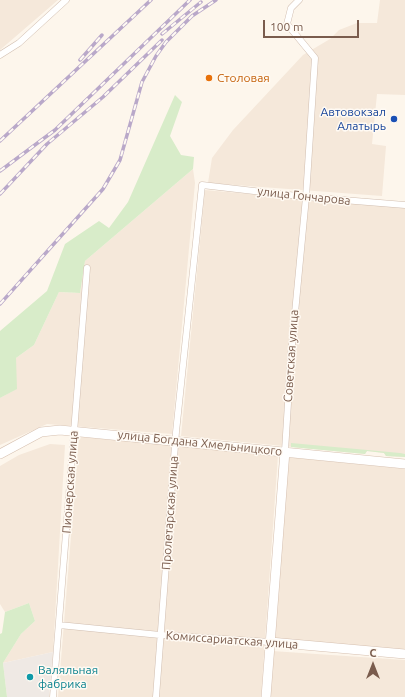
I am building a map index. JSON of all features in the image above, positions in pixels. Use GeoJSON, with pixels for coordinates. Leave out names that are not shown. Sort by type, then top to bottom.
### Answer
{"type":"FeatureCollection","features":[{"type":"Feature","properties":{"kind":"main road","name":"улица Богдана Хмельницкого"},"geometry":{"type":"LineString","coordinates":[[0,454],[41,432],[73,430],[405,464]]}},
{"type":"Feature","properties":{"kind":"main road","name":"Советская улица"},"geometry":{"type":"LineString","coordinates":[[266,697],[285,451]]}},
{"type":"Feature","properties":{"kind":"main road","name":"Комиссариатская улица"},"geometry":{"type":"LineString","coordinates":[[270,642],[405,654]]}},
{"type":"Feature","properties":{"kind":"street"},"geometry":{"type":"LineString","coordinates":[[0,55],[19,44],[66,0]]}},
{"type":"Feature","properties":{"kind":"street","name":"Советская улица"},"geometry":{"type":"LineString","coordinates":[[285,451],[293,326],[306,197],[316,58],[287,24],[291,8],[299,0]]}},
{"type":"Feature","properties":{"kind":"street","name":"улица Гончарова"},"geometry":{"type":"LineString","coordinates":[[202,185],[306,197],[405,205]]}},
{"type":"Feature","properties":{"kind":"street","name":"Пролетарская улица"},"geometry":{"type":"LineString","coordinates":[[156,697],[175,441],[202,185]]}},
{"type":"Feature","properties":{"kind":"street","name":"Пионерская улица"},"geometry":{"type":"LineString","coordinates":[[53,697],[87,268]]}},
{"type":"Feature","properties":{"kind":"street","name":"Комиссариатская улица"},"geometry":{"type":"LineString","coordinates":[[59,625],[160,635],[270,642]]}},
{"type":"Feature","properties":{"kind":"shaded area"},"geometry":{"type":"Polygon","coordinates":[[[0,0],[58,0],[0,50],[0,0]]]}},
{"type":"Feature","properties":{"kind":"shaded area"},"geometry":{"type":"Polygon","coordinates":[[[380,0],[405,0],[405,95],[377,94],[372,144],[386,146],[382,196],[208,183],[212,158],[233,130],[303,55],[330,39],[339,30],[357,23],[377,23],[380,0]]]}},
{"type":"Feature","properties":{"kind":"shaded area"},"geometry":{"type":"Polygon","coordinates":[[[193,169],[195,183],[172,434],[47,424],[0,445],[0,398],[16,389],[16,358],[34,345],[59,292],[80,293],[85,261],[193,169]]]}},
{"type":"Feature","properties":{"kind":"shaded area"},"geometry":{"type":"Polygon","coordinates":[[[205,190],[405,208],[405,457],[386,456],[384,453],[367,451],[365,454],[181,436],[205,190]]]}},
{"type":"Feature","properties":{"kind":"shaded area"},"geometry":{"type":"Polygon","coordinates":[[[79,437],[278,455],[261,697],[58,697],[79,437]]]}},
{"type":"Feature","properties":{"kind":"shaded area"},"geometry":{"type":"Polygon","coordinates":[[[50,444],[65,445],[53,652],[3,663],[21,634],[35,621],[29,603],[5,612],[0,604],[0,466],[19,455],[50,444]]]}},
{"type":"Feature","properties":{"kind":"shaded area"},"geometry":{"type":"Polygon","coordinates":[[[287,457],[405,469],[405,652],[274,641],[287,457]]]}},
{"type":"Feature","properties":{"kind":"shaded area"},"geometry":{"type":"Polygon","coordinates":[[[272,651],[405,660],[405,697],[269,697],[272,651]]]}},
{"type":"Feature","properties":{"kind":"shaded area"},"geometry":{"type":"Polygon","coordinates":[[[53,652],[49,697],[7,697],[3,663],[53,652]]]}},
{"type":"Feature","properties":{"kind":"green space"},"geometry":{"type":"Polygon","coordinates":[[[175,95],[182,102],[170,136],[181,155],[194,157],[193,169],[85,261],[80,293],[59,292],[34,345],[16,358],[17,389],[0,398],[0,331],[47,291],[65,244],[99,221],[109,228],[128,202],[175,95]]]}},
{"type":"Feature","properties":{"kind":"green space"},"geometry":{"type":"Polygon","coordinates":[[[291,443],[400,453],[405,454],[405,457],[386,456],[384,453],[367,451],[365,454],[291,447],[291,443]]]}},
{"type":"Feature","properties":{"kind":"green space"},"geometry":{"type":"Polygon","coordinates":[[[29,603],[35,621],[21,634],[3,663],[7,697],[0,697],[0,634],[2,633],[5,612],[29,603]]]}},
{"type":"Feature","properties":{"kind":"railway"},"geometry":{"type":"LineString","coordinates":[[0,141],[151,0]]}},
{"type":"Feature","properties":{"kind":"railway"},"geometry":{"type":"LineString","coordinates":[[0,171],[55,130],[190,0]]}},
{"type":"Feature","properties":{"kind":"railway"},"geometry":{"type":"LineString","coordinates":[[0,304],[103,189],[120,160],[142,82],[156,56],[166,42],[192,16],[216,0]]}},
{"type":"Feature","properties":{"kind":"railway"},"geometry":{"type":"LineString","coordinates":[[162,34],[201,2]]}},
{"type":"Feature","properties":{"kind":"railway"},"geometry":{"type":"LineString","coordinates":[[80,60],[102,35]]}},
{"type":"Feature","properties":{"kind":"railway"},"geometry":{"type":"LineString","coordinates":[[0,194],[47,144],[103,97],[162,40]]}},
{"type":"Feature","properties":{"kind":"place","name":"Столовая"},"geometry":{"type":"Point","coordinates":[209,78]}},
{"type":"Feature","properties":{"kind":"place","name":"Автовокзал Алатырь"},"geometry":{"type":"Point","coordinates":[394,119]}},
{"type":"Feature","properties":{"kind":"place","name":"Валяльная фабрика"},"geometry":{"type":"Point","coordinates":[30,677]}}]}
